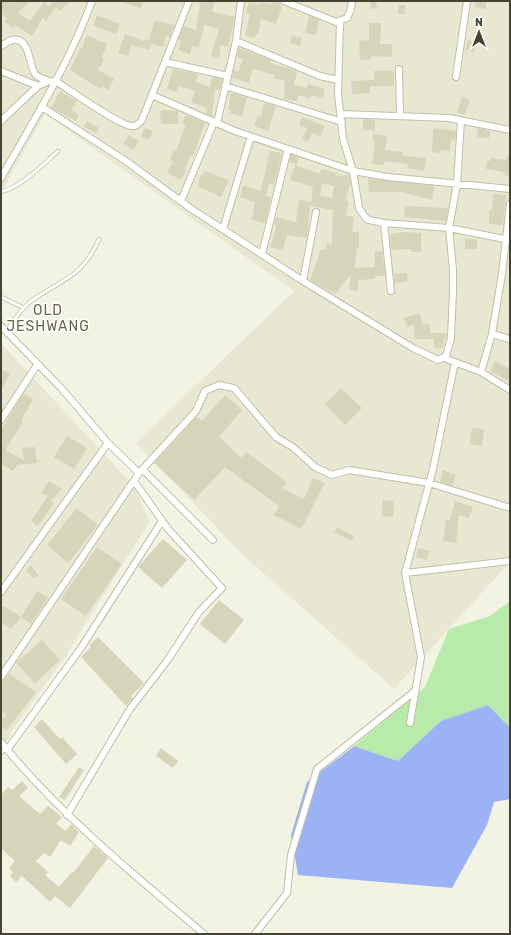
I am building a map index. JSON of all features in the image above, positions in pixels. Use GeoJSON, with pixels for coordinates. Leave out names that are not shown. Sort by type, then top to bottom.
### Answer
{"type":"FeatureCollection","features":[{"type":"Feature","properties":{"kind":"street"},"geometry":{"type":"LineString","coordinates":[[1,178],[57,82],[92,1]]}},
{"type":"Feature","properties":{"kind":"street"},"geometry":{"type":"LineString","coordinates":[[1,46],[14,40],[19,42],[26,48],[34,72],[38,77],[48,81],[57,82],[115,119],[132,126],[138,125],[142,120],[152,96],[189,1]]}},
{"type":"Feature","properties":{"kind":"street"},"geometry":{"type":"LineString","coordinates":[[181,201],[215,122],[236,41],[241,1]]}},
{"type":"Feature","properties":{"kind":"street"},"geometry":{"type":"LineString","coordinates":[[284,1],[332,22],[344,21],[349,15],[352,1]]}},
{"type":"Feature","properties":{"kind":"street"},"geometry":{"type":"LineString","coordinates":[[456,77],[467,1]]}},
{"type":"Feature","properties":{"kind":"street"},"geometry":{"type":"LineString","coordinates":[[340,22],[338,94],[343,139],[353,171],[362,212],[369,220],[384,223],[449,228],[508,240]]}},
{"type":"Feature","properties":{"kind":"street"},"geometry":{"type":"LineString","coordinates":[[236,41],[320,76],[338,80]]}},
{"type":"Feature","properties":{"kind":"street"},"geometry":{"type":"LineString","coordinates":[[165,62],[228,76]]}},
{"type":"Feature","properties":{"kind":"street"},"geometry":{"type":"LineString","coordinates":[[399,69],[400,116]]}},
{"type":"Feature","properties":{"kind":"street"},"geometry":{"type":"LineString","coordinates":[[1,71],[38,86]]}},
{"type":"Feature","properties":{"kind":"street"},"geometry":{"type":"LineString","coordinates":[[1,121],[38,86],[48,81]]}},
{"type":"Feature","properties":{"kind":"street"},"geometry":{"type":"LineString","coordinates":[[225,86],[342,122]]}},
{"type":"Feature","properties":{"kind":"street"},"geometry":{"type":"LineString","coordinates":[[152,96],[251,136],[353,171],[510,189]]}},
{"type":"Feature","properties":{"kind":"street"},"geometry":{"type":"LineString","coordinates":[[42,107],[126,160],[181,201],[223,229],[413,348],[438,360],[444,358],[481,372],[510,390]]}},
{"type":"Feature","properties":{"kind":"street"},"geometry":{"type":"LineString","coordinates":[[341,114],[449,118],[510,130]]}},
{"type":"Feature","properties":{"kind":"street"},"geometry":{"type":"LineString","coordinates":[[444,358],[449,350],[451,338],[453,270],[449,228],[457,184],[460,120]]}},
{"type":"Feature","properties":{"kind":"street"},"geometry":{"type":"LineString","coordinates":[[223,229],[251,136]]}},
{"type":"Feature","properties":{"kind":"street"},"geometry":{"type":"LineString","coordinates":[[262,254],[288,148]]}},
{"type":"Feature","properties":{"kind":"street"},"geometry":{"type":"LineString","coordinates":[[481,372],[492,334],[508,240],[510,204]]}},
{"type":"Feature","properties":{"kind":"street"},"geometry":{"type":"LineString","coordinates":[[303,280],[316,212]]}},
{"type":"Feature","properties":{"kind":"street"},"geometry":{"type":"LineString","coordinates":[[384,223],[391,291]]}},
{"type":"Feature","properties":{"kind":"street"},"geometry":{"type":"LineString","coordinates":[[1,326],[62,390],[108,443],[141,472],[212,540]]}},
{"type":"Feature","properties":{"kind":"street"},"geometry":{"type":"LineString","coordinates":[[492,334],[510,339]]}},
{"type":"Feature","properties":{"kind":"street"},"geometry":{"type":"LineString","coordinates":[[410,723],[421,657],[406,573],[429,483],[455,362]]}},
{"type":"Feature","properties":{"kind":"street"},"geometry":{"type":"LineString","coordinates":[[1,420],[37,365]]}},
{"type":"Feature","properties":{"kind":"street"},"geometry":{"type":"LineString","coordinates":[[1,677],[134,481],[196,411],[205,391],[219,385],[234,388],[276,437],[294,448],[315,468],[332,475],[349,470],[429,483],[510,508]]}},
{"type":"Feature","properties":{"kind":"street"},"geometry":{"type":"LineString","coordinates":[[1,592],[108,443]]}},
{"type":"Feature","properties":{"kind":"street"},"geometry":{"type":"LineString","coordinates":[[67,814],[130,709],[166,661],[199,612],[222,588],[162,521],[134,481]]}},
{"type":"Feature","properties":{"kind":"street"},"geometry":{"type":"LineString","coordinates":[[162,521],[81,648],[3,747],[41,790],[117,860],[204,934]]}},
{"type":"Feature","properties":{"kind":"street"},"geometry":{"type":"LineString","coordinates":[[406,573],[510,561]]}},
{"type":"Feature","properties":{"kind":"street"},"geometry":{"type":"LineString","coordinates":[[255,934],[287,893],[290,855],[317,769],[415,691]]}},
{"type":"Feature","properties":{"kind":"lane"},"geometry":{"type":"LineString","coordinates":[[1,192],[24,181],[58,151]]}},
{"type":"Feature","properties":{"kind":"lane"},"geometry":{"type":"LineString","coordinates":[[6,332],[24,308],[34,299],[81,269],[88,262],[99,239]]}},
{"type":"Feature","properties":{"kind":"lane"},"geometry":{"type":"LineString","coordinates":[[1,297],[24,308]]}},
{"type":"Feature","properties":{"kind":"shaded area"},"geometry":{"type":"Polygon","coordinates":[[[1,1],[510,1],[510,562],[394,689],[242,554],[136,443],[294,291],[45,114],[1,193],[1,1]]]}},
{"type":"Feature","properties":{"kind":"shaded area"},"geometry":{"type":"Polygon","coordinates":[[[1,343],[133,485],[150,521],[63,660],[11,732],[1,755],[1,343]]]}},
{"type":"Feature","properties":{"kind":"green space"},"geometry":{"type":"Polygon","coordinates":[[[510,601],[510,728],[488,705],[441,721],[398,761],[354,746],[425,687],[449,629],[490,616],[510,601]]]}},
{"type":"Feature","properties":{"kind":"water"},"geometry":{"type":"Polygon","coordinates":[[[488,705],[510,728],[510,799],[494,802],[487,825],[452,888],[298,875],[291,835],[307,782],[354,746],[398,761],[441,721],[488,705]]]}},
{"type":"Feature","properties":{"kind":"building"},"geometry":{"type":"Polygon","coordinates":[[[1,1],[30,1],[18,13],[30,21],[44,2],[49,6],[52,3],[51,1],[71,1],[59,11],[56,7],[46,21],[43,18],[32,36],[15,25],[13,28],[4,21],[7,18],[1,13],[1,1]]]}},
{"type":"Feature","properties":{"kind":"building"},"geometry":{"type":"Polygon","coordinates":[[[122,1],[143,1],[141,8],[122,1]]]}},
{"type":"Feature","properties":{"kind":"building"},"geometry":{"type":"Polygon","coordinates":[[[201,1],[215,1],[212,12],[235,17],[228,47],[221,45],[219,58],[211,56],[219,29],[204,25],[199,48],[192,46],[190,54],[178,50],[181,41],[178,40],[184,26],[196,30],[201,1]]]}},
{"type":"Feature","properties":{"kind":"building"},"geometry":{"type":"Polygon","coordinates":[[[272,1],[280,1],[279,5],[282,6],[276,24],[261,19],[258,34],[256,34],[255,38],[245,35],[250,14],[246,12],[249,2],[260,5],[261,2],[271,5],[272,1]]]}},
{"type":"Feature","properties":{"kind":"building"},"geometry":{"type":"Polygon","coordinates":[[[370,1],[376,1],[377,8],[371,9],[370,1]]]}},
{"type":"Feature","properties":{"kind":"building"},"geometry":{"type":"Polygon","coordinates":[[[475,1],[486,1],[486,9],[475,8],[475,1]]]}},
{"type":"Feature","properties":{"kind":"building"},"geometry":{"type":"Polygon","coordinates":[[[399,5],[405,5],[405,14],[398,14],[399,5]]]}},
{"type":"Feature","properties":{"kind":"building"},"geometry":{"type":"Polygon","coordinates":[[[97,15],[120,24],[116,34],[93,26],[97,15]]]}},
{"type":"Feature","properties":{"kind":"building"},"geometry":{"type":"Polygon","coordinates":[[[309,16],[319,20],[316,35],[305,33],[309,16]]]}},
{"type":"Feature","properties":{"kind":"building"},"geometry":{"type":"Polygon","coordinates":[[[155,20],[173,25],[175,24],[170,37],[166,36],[163,47],[151,44],[149,50],[132,45],[128,56],[118,53],[125,34],[144,41],[145,39],[149,40],[155,20]]]}},
{"type":"Feature","properties":{"kind":"building"},"geometry":{"type":"Polygon","coordinates":[[[369,23],[381,23],[380,44],[392,44],[392,57],[371,56],[371,59],[360,60],[359,41],[369,40],[369,23]]]}},
{"type":"Feature","properties":{"kind":"building"},"geometry":{"type":"Polygon","coordinates":[[[87,35],[107,44],[102,57],[104,59],[98,70],[114,79],[108,90],[102,86],[100,89],[70,70],[87,35]]]}},
{"type":"Feature","properties":{"kind":"building"},"geometry":{"type":"Polygon","coordinates":[[[292,36],[302,38],[300,46],[290,43],[292,36]]]}},
{"type":"Feature","properties":{"kind":"building"},"geometry":{"type":"Polygon","coordinates":[[[468,40],[477,42],[474,52],[465,50],[468,40]]]}},
{"type":"Feature","properties":{"kind":"building"},"geometry":{"type":"Polygon","coordinates":[[[239,48],[271,60],[270,63],[297,71],[294,85],[307,88],[308,84],[325,89],[323,98],[311,95],[310,98],[298,95],[297,101],[284,99],[285,81],[274,78],[275,75],[253,69],[249,83],[232,78],[234,70],[238,72],[243,59],[237,57],[239,48]]]}},
{"type":"Feature","properties":{"kind":"building"},"geometry":{"type":"Polygon","coordinates":[[[173,69],[198,74],[196,82],[210,87],[212,77],[222,79],[220,90],[215,89],[212,116],[206,114],[207,108],[191,102],[195,91],[179,86],[177,92],[167,89],[173,69]]]}},
{"type":"Feature","properties":{"kind":"building"},"geometry":{"type":"Polygon","coordinates":[[[374,71],[394,71],[394,86],[370,86],[370,93],[352,94],[351,81],[374,80],[374,71]]]}},
{"type":"Feature","properties":{"kind":"building"},"geometry":{"type":"Polygon","coordinates":[[[60,91],[77,101],[71,110],[79,115],[76,121],[51,108],[60,91]]]}},
{"type":"Feature","properties":{"kind":"building"},"geometry":{"type":"Polygon","coordinates":[[[231,93],[247,97],[242,117],[230,113],[231,110],[228,109],[231,93]]]}},
{"type":"Feature","properties":{"kind":"building"},"geometry":{"type":"Polygon","coordinates":[[[462,97],[470,99],[465,115],[457,112],[462,97]]]}},
{"type":"Feature","properties":{"kind":"building"},"geometry":{"type":"Polygon","coordinates":[[[264,103],[276,106],[268,131],[254,126],[258,116],[261,117],[264,103]]]}},
{"type":"Feature","properties":{"kind":"building"},"geometry":{"type":"Polygon","coordinates":[[[160,111],[178,111],[178,124],[161,124],[160,111]]]}},
{"type":"Feature","properties":{"kind":"building"},"geometry":{"type":"Polygon","coordinates":[[[186,115],[205,123],[193,157],[190,156],[185,170],[186,171],[180,180],[167,172],[173,162],[170,160],[174,150],[176,151],[186,124],[182,124],[186,115]]]}},
{"type":"Feature","properties":{"kind":"building"},"geometry":{"type":"Polygon","coordinates":[[[302,117],[325,126],[320,137],[312,133],[308,142],[302,139],[307,128],[299,125],[302,117]]]}},
{"type":"Feature","properties":{"kind":"building"},"geometry":{"type":"Polygon","coordinates":[[[363,119],[375,120],[375,131],[363,130],[363,119]]]}},
{"type":"Feature","properties":{"kind":"building"},"geometry":{"type":"Polygon","coordinates":[[[87,121],[99,128],[96,133],[84,127],[87,121]]]}},
{"type":"Feature","properties":{"kind":"building"},"geometry":{"type":"Polygon","coordinates":[[[145,128],[153,131],[149,140],[141,137],[145,128]]]}},
{"type":"Feature","properties":{"kind":"building"},"geometry":{"type":"Polygon","coordinates":[[[433,128],[456,131],[455,140],[451,139],[450,151],[440,150],[440,153],[432,152],[433,128]]]}},
{"type":"Feature","properties":{"kind":"building"},"geometry":{"type":"Polygon","coordinates":[[[478,128],[490,131],[489,138],[477,137],[478,128]]]}},
{"type":"Feature","properties":{"kind":"building"},"geometry":{"type":"Polygon","coordinates":[[[373,134],[387,136],[385,150],[403,152],[403,156],[426,158],[424,171],[407,168],[408,164],[384,161],[384,165],[372,164],[375,141],[373,141],[373,134]]]}},
{"type":"Feature","properties":{"kind":"building"},"geometry":{"type":"Polygon","coordinates":[[[129,135],[139,141],[133,150],[123,144],[129,135]]]}},
{"type":"Feature","properties":{"kind":"building"},"geometry":{"type":"Polygon","coordinates":[[[270,151],[282,153],[274,185],[269,184],[266,196],[271,197],[265,223],[252,220],[255,202],[240,197],[243,185],[261,191],[270,151]]]}},
{"type":"Feature","properties":{"kind":"building"},"geometry":{"type":"Polygon","coordinates":[[[291,155],[299,157],[297,164],[289,162],[291,155]]]}},
{"type":"Feature","properties":{"kind":"building"},"geometry":{"type":"Polygon","coordinates":[[[507,156],[510,156],[510,176],[503,175],[504,172],[486,169],[487,161],[490,161],[490,158],[506,160],[507,156]]]}},
{"type":"Feature","properties":{"kind":"building"},"geometry":{"type":"Polygon","coordinates":[[[295,165],[320,174],[321,169],[337,173],[336,176],[349,175],[351,186],[349,186],[346,201],[349,201],[346,216],[354,217],[352,232],[359,232],[359,248],[357,248],[354,268],[375,267],[375,252],[382,251],[385,276],[375,276],[375,279],[358,280],[358,291],[349,290],[351,274],[335,294],[310,280],[321,249],[325,250],[327,243],[332,244],[333,210],[310,206],[307,238],[287,235],[283,250],[270,247],[277,225],[274,225],[276,217],[296,222],[299,200],[311,202],[313,187],[290,180],[295,165]],[[322,183],[320,196],[332,198],[334,186],[322,183]]]}},
{"type":"Feature","properties":{"kind":"building"},"geometry":{"type":"Polygon","coordinates":[[[204,171],[229,180],[221,197],[198,186],[200,175],[202,176],[204,171]]]}},
{"type":"Feature","properties":{"kind":"building"},"geometry":{"type":"Polygon","coordinates":[[[368,178],[434,186],[432,200],[401,192],[369,192],[368,178]]]}},
{"type":"Feature","properties":{"kind":"building"},"geometry":{"type":"Polygon","coordinates":[[[493,194],[506,195],[503,225],[489,224],[489,210],[492,210],[493,194]]]}},
{"type":"Feature","properties":{"kind":"building"},"geometry":{"type":"Polygon","coordinates":[[[405,206],[448,208],[446,221],[404,217],[405,206]]]}},
{"type":"Feature","properties":{"kind":"building"},"geometry":{"type":"Polygon","coordinates":[[[404,232],[421,233],[421,252],[411,252],[411,249],[391,250],[390,234],[404,232]]]}},
{"type":"Feature","properties":{"kind":"building"},"geometry":{"type":"Polygon","coordinates":[[[465,239],[477,239],[477,249],[465,249],[465,239]]]}},
{"type":"Feature","properties":{"kind":"building"},"geometry":{"type":"Polygon","coordinates":[[[407,273],[408,281],[395,283],[394,274],[407,273]]]}},
{"type":"Feature","properties":{"kind":"building"},"geometry":{"type":"Polygon","coordinates":[[[419,313],[423,324],[430,324],[430,333],[447,333],[446,338],[444,338],[443,348],[434,348],[434,339],[415,339],[414,325],[407,327],[404,318],[419,313]]]}},
{"type":"Feature","properties":{"kind":"building"},"geometry":{"type":"Polygon","coordinates":[[[495,361],[510,369],[510,382],[490,371],[495,361]]]}},
{"type":"Feature","properties":{"kind":"building"},"geometry":{"type":"Polygon","coordinates":[[[1,369],[10,374],[1,390],[1,369]]]}},
{"type":"Feature","properties":{"kind":"building"},"geometry":{"type":"Polygon","coordinates":[[[341,388],[362,408],[345,425],[325,404],[341,388]]]}},
{"type":"Feature","properties":{"kind":"building"},"geometry":{"type":"Polygon","coordinates":[[[23,394],[33,399],[21,421],[23,422],[5,450],[24,460],[22,448],[35,447],[37,463],[17,465],[13,471],[1,464],[1,430],[23,394]]]}},
{"type":"Feature","properties":{"kind":"building"},"geometry":{"type":"Polygon","coordinates":[[[225,395],[242,410],[219,437],[241,458],[246,452],[287,482],[282,488],[304,499],[313,478],[325,483],[301,529],[274,515],[279,506],[225,467],[194,500],[154,463],[197,417],[202,421],[225,395]]]}},
{"type":"Feature","properties":{"kind":"building"},"geometry":{"type":"Polygon","coordinates":[[[472,428],[484,429],[482,446],[470,444],[472,428]]]}},
{"type":"Feature","properties":{"kind":"building"},"geometry":{"type":"Polygon","coordinates":[[[67,436],[87,448],[74,469],[54,457],[67,436]]]}},
{"type":"Feature","properties":{"kind":"building"},"geometry":{"type":"Polygon","coordinates":[[[443,470],[456,475],[453,486],[440,482],[443,470]]]}},
{"type":"Feature","properties":{"kind":"building"},"geometry":{"type":"Polygon","coordinates":[[[49,481],[62,489],[51,501],[54,503],[38,526],[31,521],[48,496],[41,493],[49,481]]]}},
{"type":"Feature","properties":{"kind":"building"},"geometry":{"type":"Polygon","coordinates":[[[383,500],[394,501],[393,517],[382,516],[383,500]]]}},
{"type":"Feature","properties":{"kind":"building"},"geometry":{"type":"Polygon","coordinates":[[[455,501],[473,507],[469,518],[459,515],[456,543],[443,541],[446,520],[450,520],[455,501]]]}},
{"type":"Feature","properties":{"kind":"building"},"geometry":{"type":"Polygon","coordinates":[[[77,508],[98,525],[68,563],[47,545],[77,508]]]}},
{"type":"Feature","properties":{"kind":"building"},"geometry":{"type":"Polygon","coordinates":[[[337,527],[354,536],[351,541],[334,532],[337,527]]]}},
{"type":"Feature","properties":{"kind":"building"},"geometry":{"type":"Polygon","coordinates":[[[163,539],[187,560],[162,588],[138,567],[163,539]]]}},
{"type":"Feature","properties":{"kind":"building"},"geometry":{"type":"Polygon","coordinates":[[[97,547],[122,564],[86,616],[61,599],[97,547]]]}},
{"type":"Feature","properties":{"kind":"building"},"geometry":{"type":"Polygon","coordinates":[[[418,548],[429,551],[427,560],[416,557],[418,548]]]}},
{"type":"Feature","properties":{"kind":"building"},"geometry":{"type":"Polygon","coordinates":[[[31,565],[39,576],[34,578],[26,571],[31,565]]]}},
{"type":"Feature","properties":{"kind":"building"},"geometry":{"type":"Polygon","coordinates":[[[37,591],[48,598],[31,624],[21,617],[37,591]]]}},
{"type":"Feature","properties":{"kind":"building"},"geometry":{"type":"Polygon","coordinates":[[[219,600],[244,620],[225,644],[200,624],[219,600]]]}},
{"type":"Feature","properties":{"kind":"building"},"geometry":{"type":"Polygon","coordinates":[[[4,606],[21,617],[11,629],[1,622],[1,610],[4,606]]]}},
{"type":"Feature","properties":{"kind":"building"},"geometry":{"type":"Polygon","coordinates":[[[98,637],[144,683],[131,696],[133,698],[126,706],[81,657],[91,647],[89,645],[98,637]]]}},
{"type":"Feature","properties":{"kind":"building"},"geometry":{"type":"Polygon","coordinates":[[[42,640],[60,660],[35,683],[16,663],[42,640]]]}},
{"type":"Feature","properties":{"kind":"building"},"geometry":{"type":"Polygon","coordinates":[[[9,674],[36,692],[6,731],[1,725],[1,720],[7,715],[1,711],[1,684],[9,674]]]}},
{"type":"Feature","properties":{"kind":"building"},"geometry":{"type":"Polygon","coordinates":[[[42,719],[60,739],[62,737],[77,754],[66,764],[34,727],[42,719]]]}},
{"type":"Feature","properties":{"kind":"building"},"geometry":{"type":"Polygon","coordinates":[[[161,748],[178,761],[173,768],[156,756],[161,748]]]}},
{"type":"Feature","properties":{"kind":"building"},"geometry":{"type":"Polygon","coordinates":[[[79,767],[84,770],[65,800],[59,797],[79,767]]]}},
{"type":"Feature","properties":{"kind":"building"},"geometry":{"type":"Polygon","coordinates":[[[22,781],[28,788],[19,796],[40,814],[48,806],[62,817],[56,824],[66,831],[71,824],[79,832],[70,846],[61,840],[50,857],[44,853],[36,861],[48,872],[45,875],[59,887],[72,872],[73,873],[94,846],[108,858],[70,908],[55,896],[50,902],[22,876],[16,882],[10,876],[13,872],[9,868],[15,861],[1,848],[1,795],[8,787],[12,790],[22,781]]]}},
{"type":"Feature","properties":{"kind":"district","name":"OLD JESHWANG"},"geometry":{"type":"Point","coordinates":[48,318]}}]}
